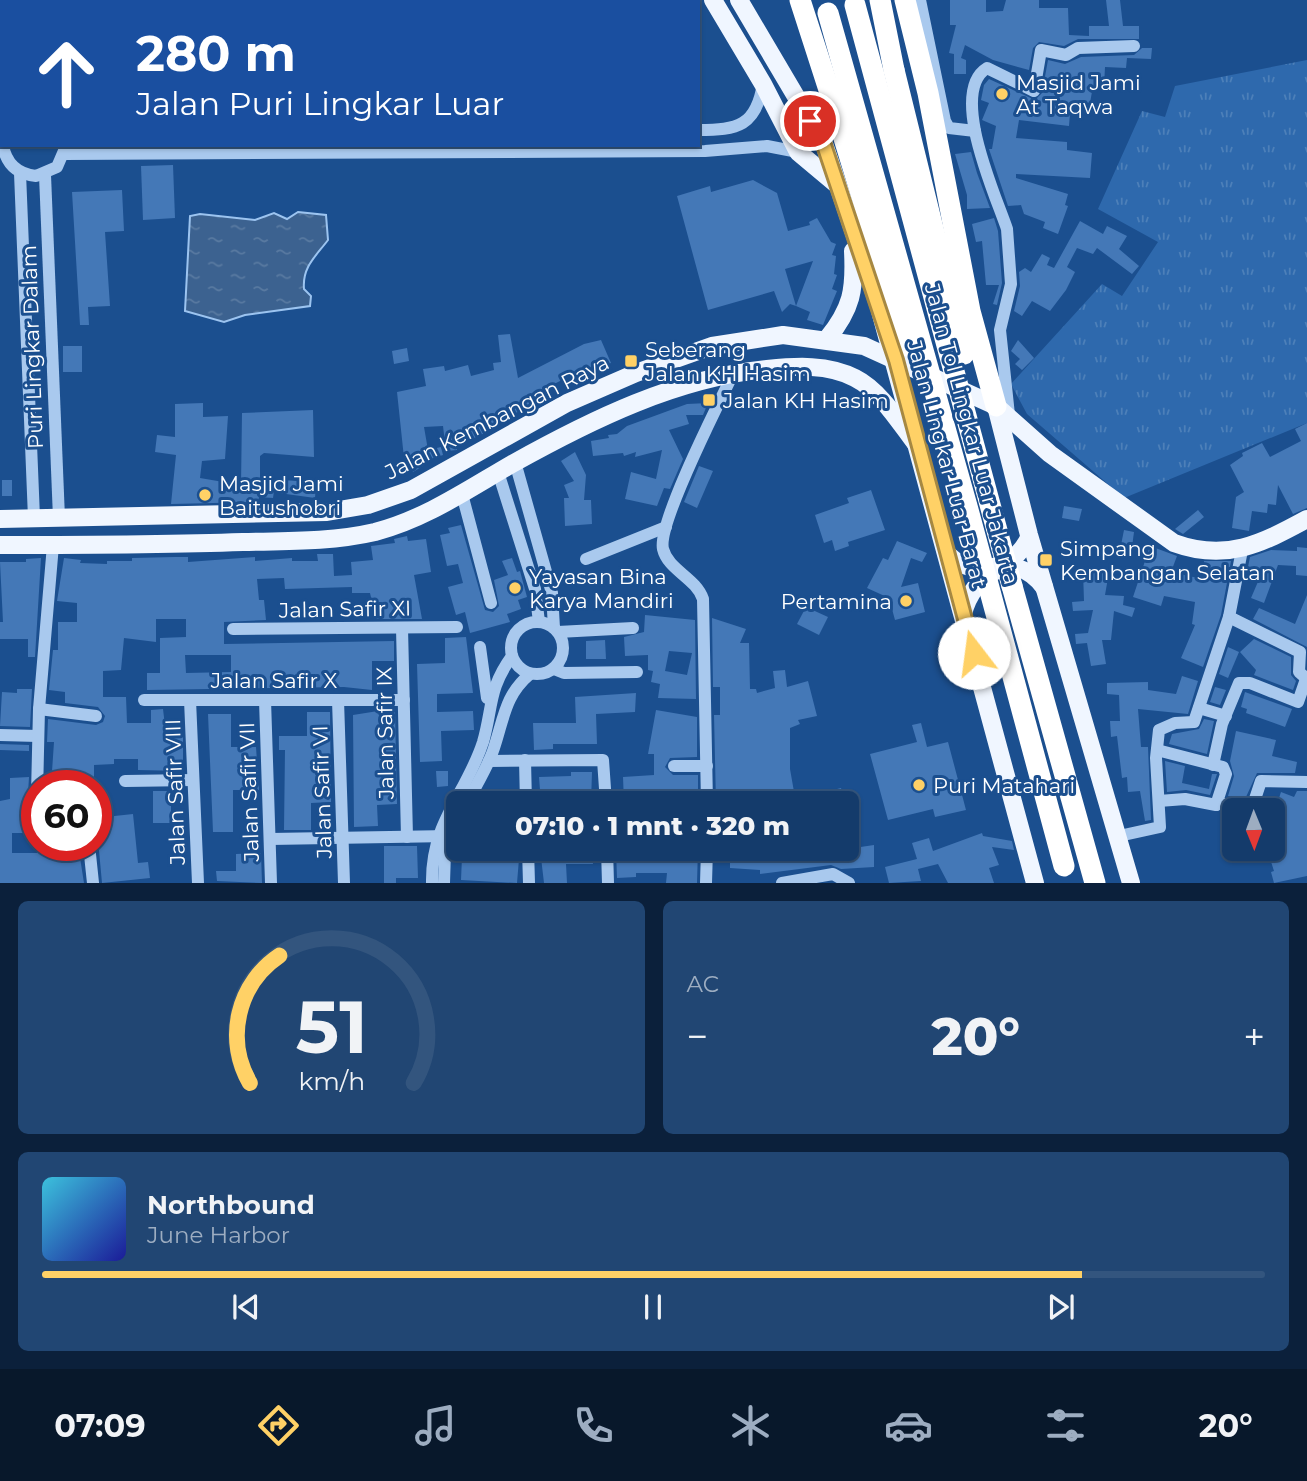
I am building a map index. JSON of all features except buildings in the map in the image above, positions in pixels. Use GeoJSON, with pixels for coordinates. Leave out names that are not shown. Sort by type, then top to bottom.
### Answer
{"type":"FeatureCollection","features":[{"type":"Feature","properties":{"kind":"highway"},"geometry":{"type":"LineString","coordinates":[[800,0],[929,414],[977,503]]}},
{"type":"Feature","properties":{"kind":"highway"},"geometry":{"type":"LineString","coordinates":[[880,0],[894,70],[975,398],[977,503]]}},
{"type":"Feature","properties":{"kind":"highway"},"geometry":{"type":"LineString","coordinates":[[905,0],[928,93],[970,311],[1002,411]]}},
{"type":"Feature","properties":{"kind":"highway","name":"Jalan Tol Lingkar Luar Jakarta"},"geometry":{"type":"LineString","coordinates":[[854,3],[1069,883]]}},
{"type":"Feature","properties":{"kind":"highway","name":"Jalan Tol Lingkar Luar Jakarta"},"geometry":{"type":"LineString","coordinates":[[826,6],[1095,883]]}},
{"type":"Feature","properties":{"kind":"main road"},"geometry":{"type":"LineString","coordinates":[[713,0],[763,84],[798,152],[835,183]]}},
{"type":"Feature","properties":{"kind":"main road","name":"Jalan Lingkar Luar Barat"},"geometry":{"type":"LineString","coordinates":[[739,0],[824,145],[896,360],[1035,883]]}},
{"type":"Feature","properties":{"kind":"main road"},"geometry":{"type":"LineString","coordinates":[[827,339],[844,317],[851,301],[855,275],[852,234]]}},
{"type":"Feature","properties":{"kind":"main road","name":"Jalan Kembangan Raya"},"geometry":{"type":"LineString","coordinates":[[0,519],[327,512],[368,505],[411,490],[593,390],[712,346],[783,335],[864,346],[923,372],[1002,411],[1050,454],[1174,542],[1204,551],[1242,550]]}},
{"type":"Feature","properties":{"kind":"main road"},"geometry":{"type":"LineString","coordinates":[[712,346],[730,351],[736,359],[733,374]]}},
{"type":"Feature","properties":{"kind":"main road"},"geometry":{"type":"LineString","coordinates":[[0,545],[331,538],[374,532],[402,523],[462,494],[589,422],[639,401],[733,374],[782,367],[836,370],[857,378],[919,447]]}},
{"type":"Feature","properties":{"kind":"main road"},"geometry":{"type":"LineString","coordinates":[[904,392],[912,378],[923,372]]}},
{"type":"Feature","properties":{"kind":"main road"},"geometry":{"type":"LineString","coordinates":[[1002,411],[1010,464],[1131,883]]}},
{"type":"Feature","properties":{"kind":"main road"},"geometry":{"type":"LineString","coordinates":[[1010,464],[1026,448],[1050,454]]}},
{"type":"Feature","properties":{"kind":"main road"},"geometry":{"type":"LineString","coordinates":[[1242,550],[1307,519]]}},
{"type":"Feature","properties":{"kind":"main road"},"geometry":{"type":"LineString","coordinates":[[945,549],[962,558],[986,560],[1000,556],[1014,546],[1027,525]]}},
{"type":"Feature","properties":{"kind":"main road"},"geometry":{"type":"LineString","coordinates":[[945,549],[963,565],[989,568],[1012,560],[1029,538],[1035,554]]}},
{"type":"Feature","properties":{"kind":"main road"},"geometry":{"type":"LineString","coordinates":[[964,614],[974,586],[994,571],[1019,570],[1034,577],[1045,590]]}},
{"type":"Feature","properties":{"kind":"street"},"geometry":{"type":"LineString","coordinates":[[920,0],[944,121],[949,128],[975,131]]}},
{"type":"Feature","properties":{"kind":"street"},"geometry":{"type":"LineString","coordinates":[[1002,411],[1000,330],[1012,284],[1007,229],[975,131],[970,100],[978,75],[989,69],[1034,91],[1041,50],[1066,55],[1079,48],[1134,46]]}},
{"type":"Feature","properties":{"kind":"street"},"geometry":{"type":"LineString","coordinates":[[700,130],[732,128],[743,124],[757,109],[763,84]]}},
{"type":"Feature","properties":{"kind":"street"},"geometry":{"type":"LineString","coordinates":[[3,159],[20,173],[44,174],[57,167],[65,149],[705,151],[767,146],[798,152]]}},
{"type":"Feature","properties":{"kind":"street","name":"Puri Lingkar Dalam"},"geometry":{"type":"LineString","coordinates":[[20,173],[34,518]]}},
{"type":"Feature","properties":{"kind":"street","name":"Puri Lingkar Dalam"},"geometry":{"type":"LineString","coordinates":[[44,174],[59,518]]}},
{"type":"Feature","properties":{"kind":"street"},"geometry":{"type":"LineString","coordinates":[[27,336],[51,335]]}},
{"type":"Feature","properties":{"kind":"street"},"geometry":{"type":"LineString","coordinates":[[707,791],[704,607],[700,590],[664,553],[666,527],[733,374]]}},
{"type":"Feature","properties":{"kind":"street"},"geometry":{"type":"LineString","coordinates":[[30,410],[54,409]]}},
{"type":"Feature","properties":{"kind":"street"},"geometry":{"type":"LineString","coordinates":[[515,462],[552,593],[556,630],[563,651],[554,668],[538,675],[530,674],[516,664],[512,656],[513,636],[529,623],[539,622],[556,630],[633,628]]}},
{"type":"Feature","properties":{"kind":"street"},"geometry":{"type":"LineString","coordinates":[[498,472],[535,589],[539,622]]}},
{"type":"Feature","properties":{"kind":"street"},"geometry":{"type":"LineString","coordinates":[[462,494],[491,603]]}},
{"type":"Feature","properties":{"kind":"street"},"geometry":{"type":"LineString","coordinates":[[586,559],[666,527]]}},
{"type":"Feature","properties":{"kind":"street"},"geometry":{"type":"LineString","coordinates":[[37,770],[39,709],[53,545]]}},
{"type":"Feature","properties":{"kind":"street"},"geometry":{"type":"LineString","coordinates":[[1118,836],[1157,830],[1160,823],[1157,750],[1159,730],[1175,723],[1194,722],[1229,617],[1242,550]]}},
{"type":"Feature","properties":{"kind":"street"},"geometry":{"type":"LineString","coordinates":[[1213,765],[1226,716],[1239,683],[1250,683],[1298,702],[1307,679],[1299,672],[1300,653],[1229,617]]}},
{"type":"Feature","properties":{"kind":"street","name":"Jalan Safir XI"},"geometry":{"type":"LineString","coordinates":[[233,629],[457,627]]}},
{"type":"Feature","properties":{"kind":"street","name":"Jalan Safir IX"},"geometry":{"type":"LineString","coordinates":[[402,628],[407,836]]}},
{"type":"Feature","properties":{"kind":"street"},"geometry":{"type":"LineString","coordinates":[[480,647],[488,710]]}},
{"type":"Feature","properties":{"kind":"street"},"geometry":{"type":"LineString","coordinates":[[432,883],[444,836],[477,755],[493,685],[512,656]]}},
{"type":"Feature","properties":{"kind":"street"},"geometry":{"type":"LineString","coordinates":[[554,668],[564,673],[637,672]]}},
{"type":"Feature","properties":{"kind":"street"},"geometry":{"type":"LineString","coordinates":[[473,791],[489,761],[507,700],[516,686],[530,674]]}},
{"type":"Feature","properties":{"kind":"street","name":"Jalan Safir X"},"geometry":{"type":"LineString","coordinates":[[144,700],[404,700]]}},
{"type":"Feature","properties":{"kind":"street","name":"Jalan Safir VIII"},"geometry":{"type":"LineString","coordinates":[[190,700],[198,883]]}},
{"type":"Feature","properties":{"kind":"street","name":"Jalan Safir VII"},"geometry":{"type":"LineString","coordinates":[[265,700],[271,883]]}},
{"type":"Feature","properties":{"kind":"street","name":"Jalan Safir VI"},"geometry":{"type":"LineString","coordinates":[[338,700],[344,883]]}},
{"type":"Feature","properties":{"kind":"street"},"geometry":{"type":"LineString","coordinates":[[1199,708],[1226,716]]}},
{"type":"Feature","properties":{"kind":"street"},"geometry":{"type":"LineString","coordinates":[[39,709],[96,716]]}},
{"type":"Feature","properties":{"kind":"street"},"geometry":{"type":"LineString","coordinates":[[0,735],[38,736]]}},
{"type":"Feature","properties":{"kind":"street"},"geometry":{"type":"LineString","coordinates":[[1157,750],[1223,767],[1226,774],[1216,805],[1185,799],[1159,801]]}},
{"type":"Feature","properties":{"kind":"street"},"geometry":{"type":"LineString","coordinates":[[525,760],[526,791]]}},
{"type":"Feature","properties":{"kind":"street"},"geometry":{"type":"LineString","coordinates":[[489,761],[603,760],[605,791]]}},
{"type":"Feature","properties":{"kind":"street"},"geometry":{"type":"LineString","coordinates":[[674,766],[707,766]]}},
{"type":"Feature","properties":{"kind":"street"},"geometry":{"type":"LineString","coordinates":[[125,780],[193,779]]}},
{"type":"Feature","properties":{"kind":"street"},"geometry":{"type":"LineString","coordinates":[[1217,802],[1252,808],[1261,781],[1307,782]]}},
{"type":"Feature","properties":{"kind":"street"},"geometry":{"type":"LineString","coordinates":[[444,883],[446,834]]}},
{"type":"Feature","properties":{"kind":"street"},"geometry":{"type":"LineString","coordinates":[[270,839],[444,836]]}},
{"type":"Feature","properties":{"kind":"street"},"geometry":{"type":"LineString","coordinates":[[91,861],[93,883]]}},
{"type":"Feature","properties":{"kind":"street"},"geometry":{"type":"LineString","coordinates":[[528,861],[529,883]]}},
{"type":"Feature","properties":{"kind":"street"},"geometry":{"type":"LineString","coordinates":[[607,861],[608,883]]}},
{"type":"Feature","properties":{"kind":"street"},"geometry":{"type":"LineString","coordinates":[[706,883],[707,861]]}},
{"type":"Feature","properties":{"kind":"street"},"geometry":{"type":"LineString","coordinates":[[782,883],[833,874],[849,883]]}},
{"type":"Feature","properties":{"kind":"green space"},"geometry":{"type":"Polygon","coordinates":[[[1307,60],[1307,423],[1124,498],[1027,414],[1011,384],[1102,284],[1122,296],[1158,242],[1098,209],[1142,111],[1165,117],[1175,86],[1307,60]]]}},
{"type":"Feature","properties":{"kind":"water"},"geometry":{"type":"Polygon","coordinates":[[[298,212],[326,215],[328,240],[305,274],[304,289],[311,296],[310,306],[245,315],[224,322],[185,311],[190,216],[200,214],[255,220],[274,213],[287,219],[298,212]]]}},
{"type":"Feature","properties":{"kind":"place","name":"Masjid Jami At Taqwa"},"geometry":{"type":"Point","coordinates":[1002,94]}},
{"type":"Feature","properties":{"kind":"place","name":"Seberang Jalan KH Hasim"},"geometry":{"type":"Point","coordinates":[631,361]}},
{"type":"Feature","properties":{"kind":"place","name":"Jalan KH Hasim"},"geometry":{"type":"Point","coordinates":[709,400]}},
{"type":"Feature","properties":{"kind":"place","name":"Masjid Jami Baitushobri"},"geometry":{"type":"Point","coordinates":[205,495]}},
{"type":"Feature","properties":{"kind":"place","name":"Simpang Kembangan Selatan"},"geometry":{"type":"Point","coordinates":[1046,560]}},
{"type":"Feature","properties":{"kind":"place","name":"Yayasan Bina Karya Mandiri"},"geometry":{"type":"Point","coordinates":[515,588]}},
{"type":"Feature","properties":{"kind":"place","name":"Pertamina"},"geometry":{"type":"Point","coordinates":[906,601]}},
{"type":"Feature","properties":{"kind":"place","name":"Puri Matahari"},"geometry":{"type":"Point","coordinates":[919,785]}},
{"type":"Feature","properties":{"kind":"route"},"geometry":{"type":"LineString","coordinates":[[810,121],[824,145],[852,234],[880,307],[974,653]]}}]}
